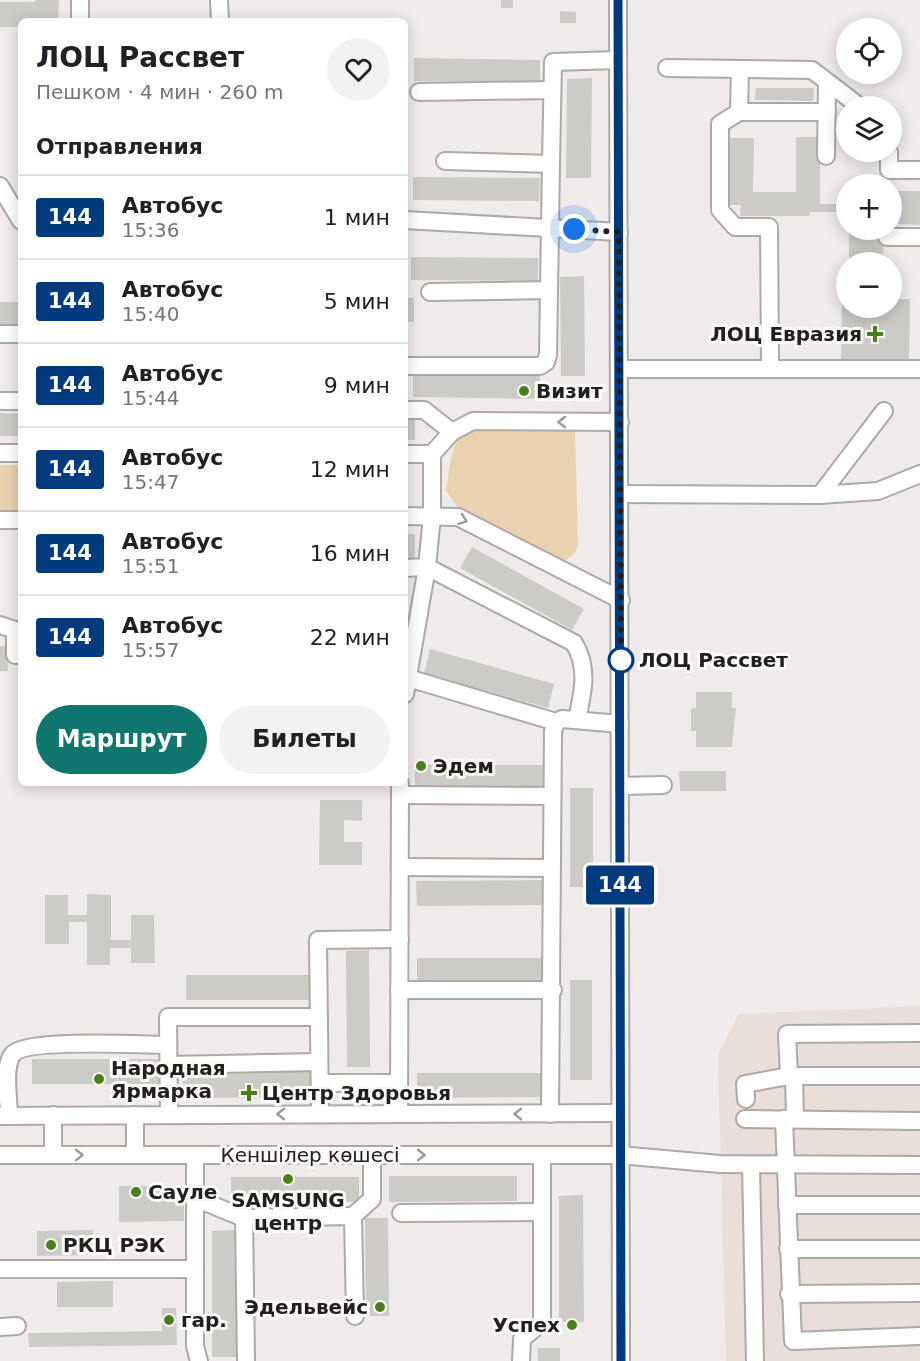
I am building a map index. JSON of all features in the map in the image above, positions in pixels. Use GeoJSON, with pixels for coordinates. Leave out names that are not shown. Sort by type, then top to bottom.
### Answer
{"type":"FeatureCollection","features":[{"type":"Feature","properties":{"kind":"street"},"geometry":{"type":"LineString","coordinates":[[80,0],[80,18]]}},
{"type":"Feature","properties":{"kind":"street"},"geometry":{"type":"LineString","coordinates":[[219,0],[220,18]]}},
{"type":"Feature","properties":{"kind":"street"},"geometry":{"type":"LineString","coordinates":[[618,0],[621,494],[619,1113],[621,1361]]}},
{"type":"Feature","properties":{"kind":"street"},"geometry":{"type":"LineString","coordinates":[[408,366],[540,366],[546,362],[551,227],[552,66],[557,60],[618,60]]}},
{"type":"Feature","properties":{"kind":"street"},"geometry":{"type":"LineString","coordinates":[[667,68],[812,70],[846,96]]}},
{"type":"Feature","properties":{"kind":"street"},"geometry":{"type":"LineString","coordinates":[[739,112],[740,69]]}},
{"type":"Feature","properties":{"kind":"street"},"geometry":{"type":"LineString","coordinates":[[826,156],[827,82]]}},
{"type":"Feature","properties":{"kind":"street"},"geometry":{"type":"LineString","coordinates":[[420,92],[551,90]]}},
{"type":"Feature","properties":{"kind":"street"},"geometry":{"type":"LineString","coordinates":[[770,368],[769,227],[735,227],[720,210],[720,124],[739,112],[827,112]]}},
{"type":"Feature","properties":{"kind":"street"},"geometry":{"type":"LineString","coordinates":[[445,161],[551,164]]}},
{"type":"Feature","properties":{"kind":"street"},"geometry":{"type":"LineString","coordinates":[[889,162],[889,170],[920,170]]}},
{"type":"Feature","properties":{"kind":"street"},"geometry":{"type":"LineString","coordinates":[[0,186],[18,216]]}},
{"type":"Feature","properties":{"kind":"street"},"geometry":{"type":"LineString","coordinates":[[408,220],[619,232]]}},
{"type":"Feature","properties":{"kind":"street"},"geometry":{"type":"LineString","coordinates":[[902,237],[920,237]]}},
{"type":"Feature","properties":{"kind":"street"},"geometry":{"type":"LineString","coordinates":[[430,292],[549,290]]}},
{"type":"Feature","properties":{"kind":"street"},"geometry":{"type":"LineString","coordinates":[[0,334],[18,334]]}},
{"type":"Feature","properties":{"kind":"street"},"geometry":{"type":"LineString","coordinates":[[620,369],[920,369]]}},
{"type":"Feature","properties":{"kind":"street"},"geometry":{"type":"LineString","coordinates":[[0,401],[18,401]]}},
{"type":"Feature","properties":{"kind":"street"},"geometry":{"type":"LineString","coordinates":[[408,410],[424,410],[452,432]]}},
{"type":"Feature","properties":{"kind":"street"},"geometry":{"type":"LineString","coordinates":[[820,495],[884,411]]}},
{"type":"Feature","properties":{"kind":"street"},"geometry":{"type":"LineString","coordinates":[[408,662],[410,639],[427,567],[432,516],[432,454],[452,432],[473,421],[620,422]]}},
{"type":"Feature","properties":{"kind":"street"},"geometry":{"type":"LineString","coordinates":[[0,453],[18,453]]}},
{"type":"Feature","properties":{"kind":"street"},"geometry":{"type":"LineString","coordinates":[[408,454],[432,454]]}},
{"type":"Feature","properties":{"kind":"street"},"geometry":{"type":"LineString","coordinates":[[621,494],[820,495],[878,491],[920,474]]}},
{"type":"Feature","properties":{"kind":"street"},"geometry":{"type":"LineString","coordinates":[[408,516],[458,517],[621,600]]}},
{"type":"Feature","properties":{"kind":"street"},"geometry":{"type":"LineString","coordinates":[[0,520],[18,520]]}},
{"type":"Feature","properties":{"kind":"street"},"geometry":{"type":"LineString","coordinates":[[408,567],[427,567],[574,644],[583,657],[585,674],[577,719]]}},
{"type":"Feature","properties":{"kind":"street"},"geometry":{"type":"LineString","coordinates":[[0,625],[15,630],[15,655],[18,655]]}},
{"type":"Feature","properties":{"kind":"street"},"geometry":{"type":"LineString","coordinates":[[408,686],[556,722],[562,719],[577,719],[620,724]]}},
{"type":"Feature","properties":{"kind":"street"},"geometry":{"type":"LineString","coordinates":[[550,1114],[553,990],[551,796],[553,731],[556,722]]}},
{"type":"Feature","properties":{"kind":"street"},"geometry":{"type":"LineString","coordinates":[[620,786],[663,785]]}},
{"type":"Feature","properties":{"kind":"street"},"geometry":{"type":"LineString","coordinates":[[399,1114],[400,789],[551,796]]}},
{"type":"Feature","properties":{"kind":"street"},"geometry":{"type":"LineString","coordinates":[[400,867],[551,868]]}},
{"type":"Feature","properties":{"kind":"street"},"geometry":{"type":"LineString","coordinates":[[320,1114],[318,939],[400,939]]}},
{"type":"Feature","properties":{"kind":"street"},"geometry":{"type":"LineString","coordinates":[[399,990],[553,990]]}},
{"type":"Feature","properties":{"kind":"street"},"geometry":{"type":"LineString","coordinates":[[169,1115],[168,1017],[319,1017]]}},
{"type":"Feature","properties":{"kind":"street"},"geometry":{"type":"LineString","coordinates":[[920,1033],[787,1034],[791,1076],[790,1119],[785,1165],[789,1294],[793,1341],[920,1336]]}},
{"type":"Feature","properties":{"kind":"street"},"geometry":{"type":"LineString","coordinates":[[5,1116],[4,1070],[13,1054],[31,1046],[168,1045]]}},
{"type":"Feature","properties":{"kind":"street"},"geometry":{"type":"LineString","coordinates":[[168,1065],[319,1062]]}},
{"type":"Feature","properties":{"kind":"street"},"geometry":{"type":"LineString","coordinates":[[746,1099],[746,1084],[791,1076],[920,1076]]}},
{"type":"Feature","properties":{"kind":"street"},"geometry":{"type":"LineString","coordinates":[[320,1083],[399,1083]]}},
{"type":"Feature","properties":{"kind":"street","name":"Кеншілер көшесі"},"geometry":{"type":"LineString","coordinates":[[5,1116],[619,1113]]}},
{"type":"Feature","properties":{"kind":"street"},"geometry":{"type":"LineString","coordinates":[[53,1115],[53,1155]]}},
{"type":"Feature","properties":{"kind":"street"},"geometry":{"type":"LineString","coordinates":[[135,1115],[135,1155]]}},
{"type":"Feature","properties":{"kind":"street"},"geometry":{"type":"LineString","coordinates":[[745,1119],[920,1121]]}},
{"type":"Feature","properties":{"kind":"street","name":"Кеншілер көшесі"},"geometry":{"type":"LineString","coordinates":[[0,1155],[619,1155],[751,1165],[920,1165]]}},
{"type":"Feature","properties":{"kind":"street"},"geometry":{"type":"LineString","coordinates":[[195,1155],[195,1346],[199,1361]]}},
{"type":"Feature","properties":{"kind":"street"},"geometry":{"type":"LineString","coordinates":[[195,1198],[244,1218],[353,1216],[372,1199],[372,1155]]}},
{"type":"Feature","properties":{"kind":"street"},"geometry":{"type":"LineString","coordinates":[[522,1361],[522,1339],[542,1322],[542,1155]]}},
{"type":"Feature","properties":{"kind":"street"},"geometry":{"type":"LineString","coordinates":[[751,1165],[756,1361]]}},
{"type":"Feature","properties":{"kind":"street"},"geometry":{"type":"LineString","coordinates":[[787,1205],[920,1205]]}},
{"type":"Feature","properties":{"kind":"street"},"geometry":{"type":"LineString","coordinates":[[401,1213],[542,1212]]}},
{"type":"Feature","properties":{"kind":"street"},"geometry":{"type":"LineString","coordinates":[[353,1216],[355,1316]]}},
{"type":"Feature","properties":{"kind":"street"},"geometry":{"type":"LineString","coordinates":[[244,1218],[246,1361]]}},
{"type":"Feature","properties":{"kind":"street"},"geometry":{"type":"LineString","coordinates":[[788,1249],[920,1250]]}},
{"type":"Feature","properties":{"kind":"street"},"geometry":{"type":"LineString","coordinates":[[0,1269],[194,1269]]}},
{"type":"Feature","properties":{"kind":"street"},"geometry":{"type":"LineString","coordinates":[[789,1294],[920,1293]]}},
{"type":"Feature","properties":{"kind":"shaded area"},"geometry":{"type":"Polygon","coordinates":[[[567,426],[575,432],[578,543],[575,553],[566,560],[558,559],[457,506],[446,491],[453,452],[461,437],[468,431],[478,427],[567,426]]]}},
{"type":"Feature","properties":{"kind":"shaded area"},"geometry":{"type":"Polygon","coordinates":[[[0,465],[18,465],[18,511],[0,511],[0,465]]]}},
{"type":"Feature","properties":{"kind":"shaded area"},"geometry":{"type":"Polygon","coordinates":[[[920,1006],[920,1361],[726,1361],[718,1054],[739,1014],[920,1006]]]}},
{"type":"Feature","properties":{"kind":"building"},"geometry":{"type":"Polygon","coordinates":[[[35,0],[59,0],[58,18],[18,18],[18,27],[0,27],[0,2],[35,2],[35,0]]]}},
{"type":"Feature","properties":{"kind":"building"},"geometry":{"type":"Polygon","coordinates":[[[501,0],[513,0],[513,8],[501,8],[501,0]]]}},
{"type":"Feature","properties":{"kind":"building"},"geometry":{"type":"Polygon","coordinates":[[[560,11],[576,12],[576,23],[560,23],[560,11]]]}},
{"type":"Feature","properties":{"kind":"building"},"geometry":{"type":"Polygon","coordinates":[[[414,58],[540,60],[540,82],[414,81],[414,58]]]}},
{"type":"Feature","properties":{"kind":"building"},"geometry":{"type":"Polygon","coordinates":[[[592,78],[591,178],[566,178],[567,79],[592,78]]]}},
{"type":"Feature","properties":{"kind":"building"},"geometry":{"type":"Polygon","coordinates":[[[756,88],[814,88],[813,101],[755,100],[756,88]]]}},
{"type":"Feature","properties":{"kind":"building"},"geometry":{"type":"Polygon","coordinates":[[[796,137],[820,137],[820,204],[836,204],[836,212],[809,212],[809,216],[740,216],[741,205],[729,205],[729,138],[754,138],[753,192],[796,192],[796,137]]]}},
{"type":"Feature","properties":{"kind":"building"},"geometry":{"type":"Polygon","coordinates":[[[413,177],[540,178],[539,201],[413,200],[413,177]]]}},
{"type":"Feature","properties":{"kind":"building"},"geometry":{"type":"Polygon","coordinates":[[[902,191],[920,191],[920,225],[902,224],[902,191]]]}},
{"type":"Feature","properties":{"kind":"building"},"geometry":{"type":"Polygon","coordinates":[[[849,240],[884,240],[883,252],[849,252],[849,240]]]}},
{"type":"Feature","properties":{"kind":"building"},"geometry":{"type":"Polygon","coordinates":[[[411,257],[538,258],[538,281],[411,280],[411,257]]]}},
{"type":"Feature","properties":{"kind":"building"},"geometry":{"type":"Polygon","coordinates":[[[584,276],[585,376],[561,376],[560,277],[584,276]]]}},
{"type":"Feature","properties":{"kind":"building"},"geometry":{"type":"Polygon","coordinates":[[[408,298],[414,298],[414,322],[408,322],[408,298]]]}},
{"type":"Feature","properties":{"kind":"building","name":"ЛОЦ Евразия"},"geometry":{"type":"Polygon","coordinates":[[[902,299],[910,299],[909,361],[841,361],[842,318],[902,318],[902,299]]]}},
{"type":"Feature","properties":{"kind":"building"},"geometry":{"type":"Polygon","coordinates":[[[0,302],[18,302],[18,325],[0,325],[0,302]]]}},
{"type":"Feature","properties":{"kind":"building"},"geometry":{"type":"Polygon","coordinates":[[[413,374],[540,376],[539,399],[413,397],[413,374]]]}},
{"type":"Feature","properties":{"kind":"building"},"geometry":{"type":"Polygon","coordinates":[[[0,413],[18,414],[18,436],[0,436],[0,413]]]}},
{"type":"Feature","properties":{"kind":"building"},"geometry":{"type":"Polygon","coordinates":[[[408,418],[415,418],[415,440],[408,440],[408,418]]]}},
{"type":"Feature","properties":{"kind":"building"},"geometry":{"type":"Polygon","coordinates":[[[408,534],[415,534],[415,559],[408,559],[408,534]]]}},
{"type":"Feature","properties":{"kind":"building"},"geometry":{"type":"Polygon","coordinates":[[[472,547],[584,609],[572,630],[460,568],[472,547]]]}},
{"type":"Feature","properties":{"kind":"building"},"geometry":{"type":"Polygon","coordinates":[[[0,646],[7,646],[8,671],[0,671],[0,646]]]}},
{"type":"Feature","properties":{"kind":"building"},"geometry":{"type":"Polygon","coordinates":[[[430,649],[554,684],[548,708],[424,674],[430,649]]]}},
{"type":"Feature","properties":{"kind":"building"},"geometry":{"type":"Polygon","coordinates":[[[696,692],[732,692],[732,708],[736,708],[732,747],[696,747],[696,731],[691,731],[691,709],[696,708],[696,692]]]}},
{"type":"Feature","properties":{"kind":"building"},"geometry":{"type":"Polygon","coordinates":[[[415,765],[544,765],[544,790],[415,790],[415,765]]]}},
{"type":"Feature","properties":{"kind":"building"},"geometry":{"type":"Polygon","coordinates":[[[679,771],[726,771],[726,791],[680,791],[679,771]]]}},
{"type":"Feature","properties":{"kind":"building"},"geometry":{"type":"Polygon","coordinates":[[[570,788],[593,788],[593,887],[570,887],[570,788]]]}},
{"type":"Feature","properties":{"kind":"building"},"geometry":{"type":"Polygon","coordinates":[[[320,800],[362,800],[362,821],[344,820],[344,842],[362,842],[362,865],[319,865],[320,800]]]}},
{"type":"Feature","properties":{"kind":"building"},"geometry":{"type":"Polygon","coordinates":[[[545,880],[545,905],[417,906],[416,881],[545,880]]]}},
{"type":"Feature","properties":{"kind":"building"},"geometry":{"type":"Polygon","coordinates":[[[87,894],[111,895],[111,940],[131,940],[131,915],[154,915],[155,963],[131,963],[131,948],[110,948],[110,965],[87,965],[87,922],[69,922],[69,944],[45,944],[45,895],[68,895],[68,915],[87,915],[87,894]]]}},
{"type":"Feature","properties":{"kind":"building"},"geometry":{"type":"Polygon","coordinates":[[[369,950],[370,1067],[347,1067],[346,951],[369,950]]]}},
{"type":"Feature","properties":{"kind":"building"},"geometry":{"type":"Polygon","coordinates":[[[417,958],[545,958],[545,983],[417,984],[417,958]]]}},
{"type":"Feature","properties":{"kind":"building"},"geometry":{"type":"Polygon","coordinates":[[[186,975],[314,975],[315,1000],[186,1000],[186,975]]]}},
{"type":"Feature","properties":{"kind":"building"},"geometry":{"type":"Polygon","coordinates":[[[570,980],[592,980],[592,1080],[570,1080],[570,980]]]}},
{"type":"Feature","properties":{"kind":"building"},"geometry":{"type":"Polygon","coordinates":[[[32,1059],[160,1059],[160,1084],[32,1084],[32,1059]]]}},
{"type":"Feature","properties":{"kind":"building"},"geometry":{"type":"Polygon","coordinates":[[[183,1072],[311,1072],[312,1097],[183,1098],[183,1072]]]}},
{"type":"Feature","properties":{"kind":"building"},"geometry":{"type":"Polygon","coordinates":[[[417,1073],[545,1073],[545,1097],[417,1098],[417,1073]]]}},
{"type":"Feature","properties":{"kind":"building"},"geometry":{"type":"Polygon","coordinates":[[[389,1176],[517,1176],[517,1201],[389,1202],[389,1176]]]}},
{"type":"Feature","properties":{"kind":"building"},"geometry":{"type":"Polygon","coordinates":[[[231,1177],[359,1177],[359,1202],[231,1202],[231,1177]]]}},
{"type":"Feature","properties":{"kind":"building"},"geometry":{"type":"Polygon","coordinates":[[[119,1186],[184,1186],[184,1221],[119,1222],[119,1186]]]}},
{"type":"Feature","properties":{"kind":"building"},"geometry":{"type":"Polygon","coordinates":[[[583,1195],[584,1322],[559,1322],[559,1196],[583,1195]]]}},
{"type":"Feature","properties":{"kind":"building"},"geometry":{"type":"Polygon","coordinates":[[[365,1218],[388,1218],[389,1316],[366,1316],[365,1218]]]}},
{"type":"Feature","properties":{"kind":"building"},"geometry":{"type":"Polygon","coordinates":[[[93,1230],[93,1255],[37,1256],[37,1231],[93,1230]]]}},
{"type":"Feature","properties":{"kind":"building"},"geometry":{"type":"Polygon","coordinates":[[[236,1230],[237,1357],[212,1357],[212,1231],[236,1230]]]}},
{"type":"Feature","properties":{"kind":"building"},"geometry":{"type":"Polygon","coordinates":[[[113,1281],[113,1307],[57,1307],[57,1282],[113,1281]]]}},
{"type":"Feature","properties":{"kind":"building","name":"гар."},"geometry":{"type":"Polygon","coordinates":[[[162,1308],[176,1308],[177,1345],[29,1347],[28,1333],[162,1331],[162,1308]]]}},
{"type":"Feature","properties":{"kind":"building"},"geometry":{"type":"Polygon","coordinates":[[[537,1348],[560,1348],[560,1361],[538,1361],[537,1348]]]}},
{"type":"Feature","properties":{"kind":"bus line","name":"144"},"geometry":{"type":"LineString","coordinates":[[618,0],[621,1361]]}},
{"type":"Feature","properties":{"kind":"place","name":"ЛОЦ Евразия"},"geometry":{"type":"Point","coordinates":[875,334]}},
{"type":"Feature","properties":{"kind":"place","name":"Визит"},"geometry":{"type":"Point","coordinates":[524,391]}},
{"type":"Feature","properties":{"kind":"place","name":"ЛОЦ Рассвет"},"geometry":{"type":"Point","coordinates":[621,660]}},
{"type":"Feature","properties":{"kind":"place","name":"Эдем"},"geometry":{"type":"Point","coordinates":[421,766]}},
{"type":"Feature","properties":{"kind":"place","name":"Народная Ярмарка"},"geometry":{"type":"Point","coordinates":[99,1079]}},
{"type":"Feature","properties":{"kind":"place","name":"Центр Здоровья"},"geometry":{"type":"Point","coordinates":[249,1093]}},
{"type":"Feature","properties":{"kind":"place","name":"SAMSUNG центр"},"geometry":{"type":"Point","coordinates":[288,1179]}},
{"type":"Feature","properties":{"kind":"place","name":"Сауле"},"geometry":{"type":"Point","coordinates":[136,1192]}},
{"type":"Feature","properties":{"kind":"place","name":"РКЦ РЭК"},"geometry":{"type":"Point","coordinates":[51,1245]}},
{"type":"Feature","properties":{"kind":"place","name":"Эдельвейс"},"geometry":{"type":"Point","coordinates":[380,1307]}},
{"type":"Feature","properties":{"kind":"place","name":"гар."},"geometry":{"type":"Point","coordinates":[169,1320]}},
{"type":"Feature","properties":{"kind":"place","name":"Успех"},"geometry":{"type":"Point","coordinates":[572,1325]}},
{"type":"Feature","properties":{"kind":"route"},"geometry":{"type":"LineString","coordinates":[[574,229],[619,232],[621,662],[621,660]]}}]}
